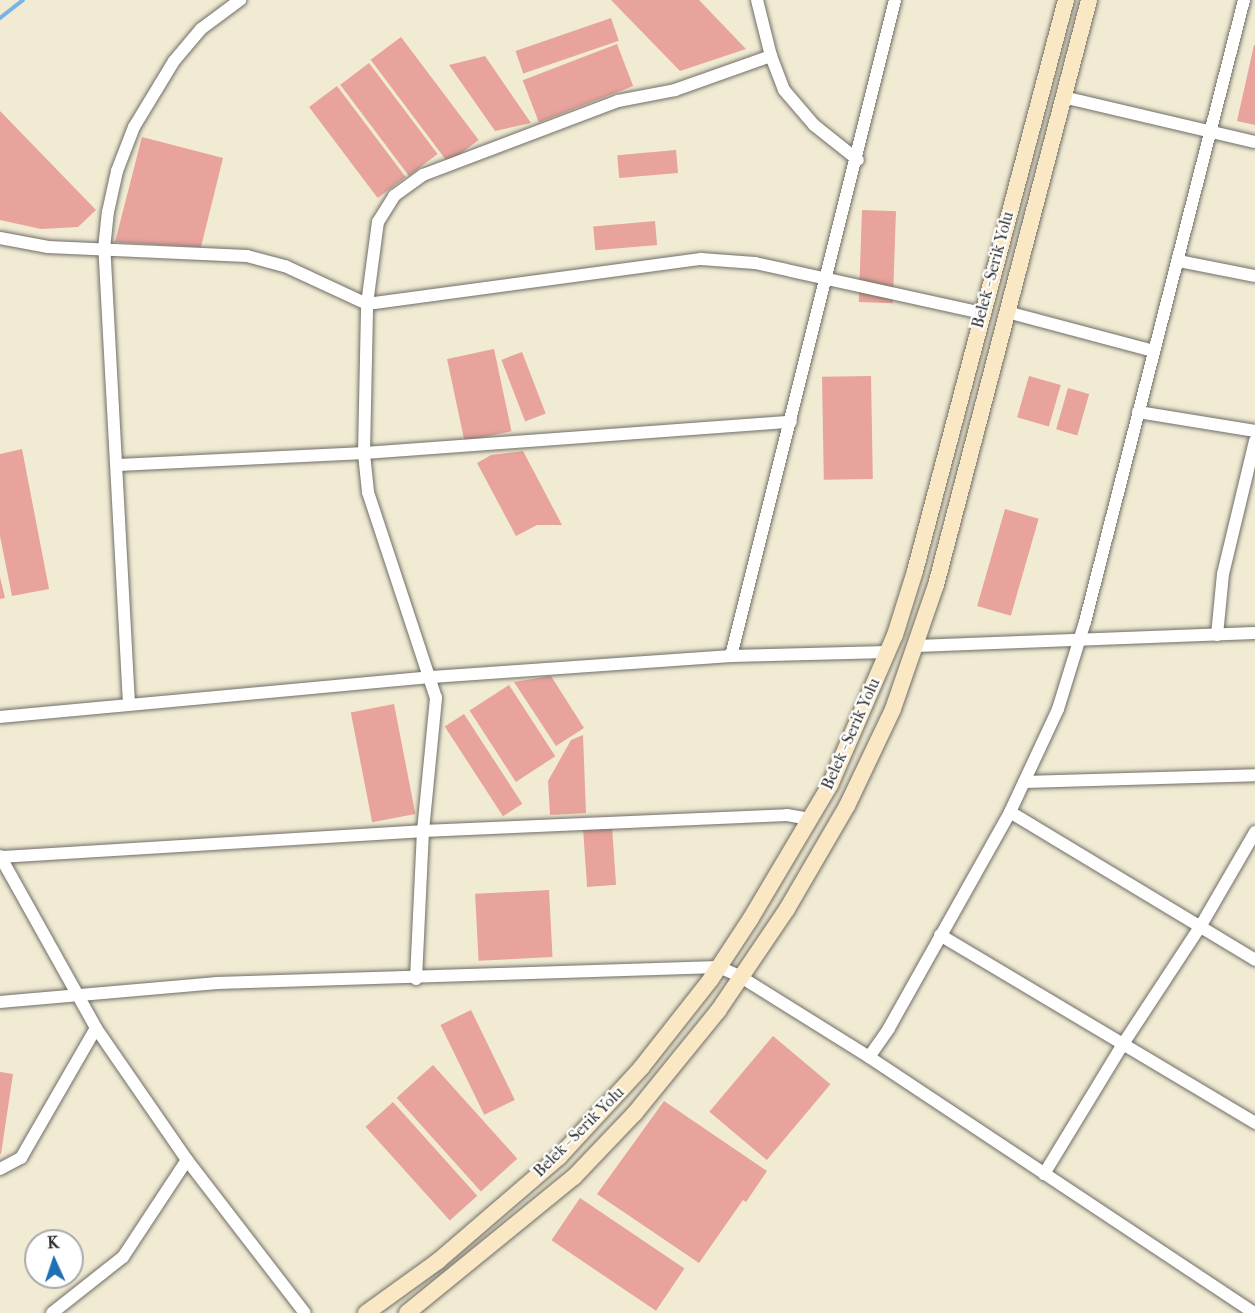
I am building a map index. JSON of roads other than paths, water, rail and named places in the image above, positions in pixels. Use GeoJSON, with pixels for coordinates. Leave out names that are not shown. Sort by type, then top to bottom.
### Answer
{"type":"FeatureCollection","features":[{"type":"Feature","properties":{"kind":"main road","name":"Belek - Serik Yolu"},"geometry":{"type":"LineString","coordinates":[[366,1313],[438,1261],[559,1157],[641,1068],[719,967],[830,785],[887,652],[915,572],[1066,0]]}},
{"type":"Feature","properties":{"kind":"main road","name":"Belek - Serik Yolu"},"geometry":{"type":"LineString","coordinates":[[407,1313],[574,1177],[634,1113],[741,977],[787,909],[847,806],[893,709],[936,585],[1089,0]]}},
{"type":"Feature","properties":{"kind":"street"},"geometry":{"type":"LineString","coordinates":[[129,704],[119,465],[104,249],[111,194],[134,127],[186,44],[214,18],[240,0]]}},
{"type":"Feature","properties":{"kind":"street"},"geometry":{"type":"LineString","coordinates":[[757,0],[771,56],[784,90],[796,107],[858,160]]}},
{"type":"Feature","properties":{"kind":"street"},"geometry":{"type":"LineString","coordinates":[[731,656],[791,422],[824,277],[858,160],[895,0]]}},
{"type":"Feature","properties":{"kind":"street"},"geometry":{"type":"LineString","coordinates":[[869,1057],[889,1028],[1010,812],[1058,709],[1179,261],[1244,0]]}},
{"type":"Feature","properties":{"kind":"street"},"geometry":{"type":"LineString","coordinates":[[416,979],[423,831],[436,720],[432,677],[372,515],[364,453],[367,304],[374,233],[384,209],[409,183],[618,101],[675,90],[771,56]]}},
{"type":"Feature","properties":{"kind":"street"},"geometry":{"type":"LineString","coordinates":[[1064,97],[1255,142]]}},
{"type":"Feature","properties":{"kind":"street"},"geometry":{"type":"LineString","coordinates":[[0,238],[48,247],[248,256],[285,266],[367,304],[689,260],[755,263],[982,312]]}},
{"type":"Feature","properties":{"kind":"street"},"geometry":{"type":"LineString","coordinates":[[1179,261],[1255,276]]}},
{"type":"Feature","properties":{"kind":"street"},"geometry":{"type":"LineString","coordinates":[[1008,312],[1154,351]]}},
{"type":"Feature","properties":{"kind":"street"},"geometry":{"type":"LineString","coordinates":[[1138,412],[1255,431]]}},
{"type":"Feature","properties":{"kind":"street"},"geometry":{"type":"LineString","coordinates":[[119,465],[364,453],[791,422]]}},
{"type":"Feature","properties":{"kind":"street"},"geometry":{"type":"LineString","coordinates":[[1217,635],[1223,574],[1255,441]]}},
{"type":"Feature","properties":{"kind":"street"},"geometry":{"type":"LineString","coordinates":[[916,646],[1077,643],[1255,634]]}},
{"type":"Feature","properties":{"kind":"street"},"geometry":{"type":"LineString","coordinates":[[0,717],[432,677],[731,656],[887,652]]}},
{"type":"Feature","properties":{"kind":"street"},"geometry":{"type":"LineString","coordinates":[[1024,782],[1255,775]]}},
{"type":"Feature","properties":{"kind":"street"},"geometry":{"type":"LineString","coordinates":[[1010,812],[1255,960]]}},
{"type":"Feature","properties":{"kind":"street"},"geometry":{"type":"LineString","coordinates":[[305,1313],[187,1160],[96,1028],[0,857],[423,831],[787,814],[810,819]]}},
{"type":"Feature","properties":{"kind":"street"},"geometry":{"type":"LineString","coordinates":[[1044,1174],[1123,1044],[1200,927],[1255,832]]}},
{"type":"Feature","properties":{"kind":"street"},"geometry":{"type":"LineString","coordinates":[[940,935],[1255,1123]]}},
{"type":"Feature","properties":{"kind":"street"},"geometry":{"type":"LineString","coordinates":[[0,1002],[217,983],[416,979],[719,967],[741,977],[869,1057],[1255,1313]]}},
{"type":"Feature","properties":{"kind":"street"},"geometry":{"type":"LineString","coordinates":[[0,1169],[21,1158],[96,1028]]}},
{"type":"Feature","properties":{"kind":"street"},"geometry":{"type":"LineString","coordinates":[[52,1313],[123,1257],[187,1160]]}},
{"type":"Feature","properties":{"kind":"waterway"},"geometry":{"type":"LineString","coordinates":[[0,18],[23,0]]}}]}
